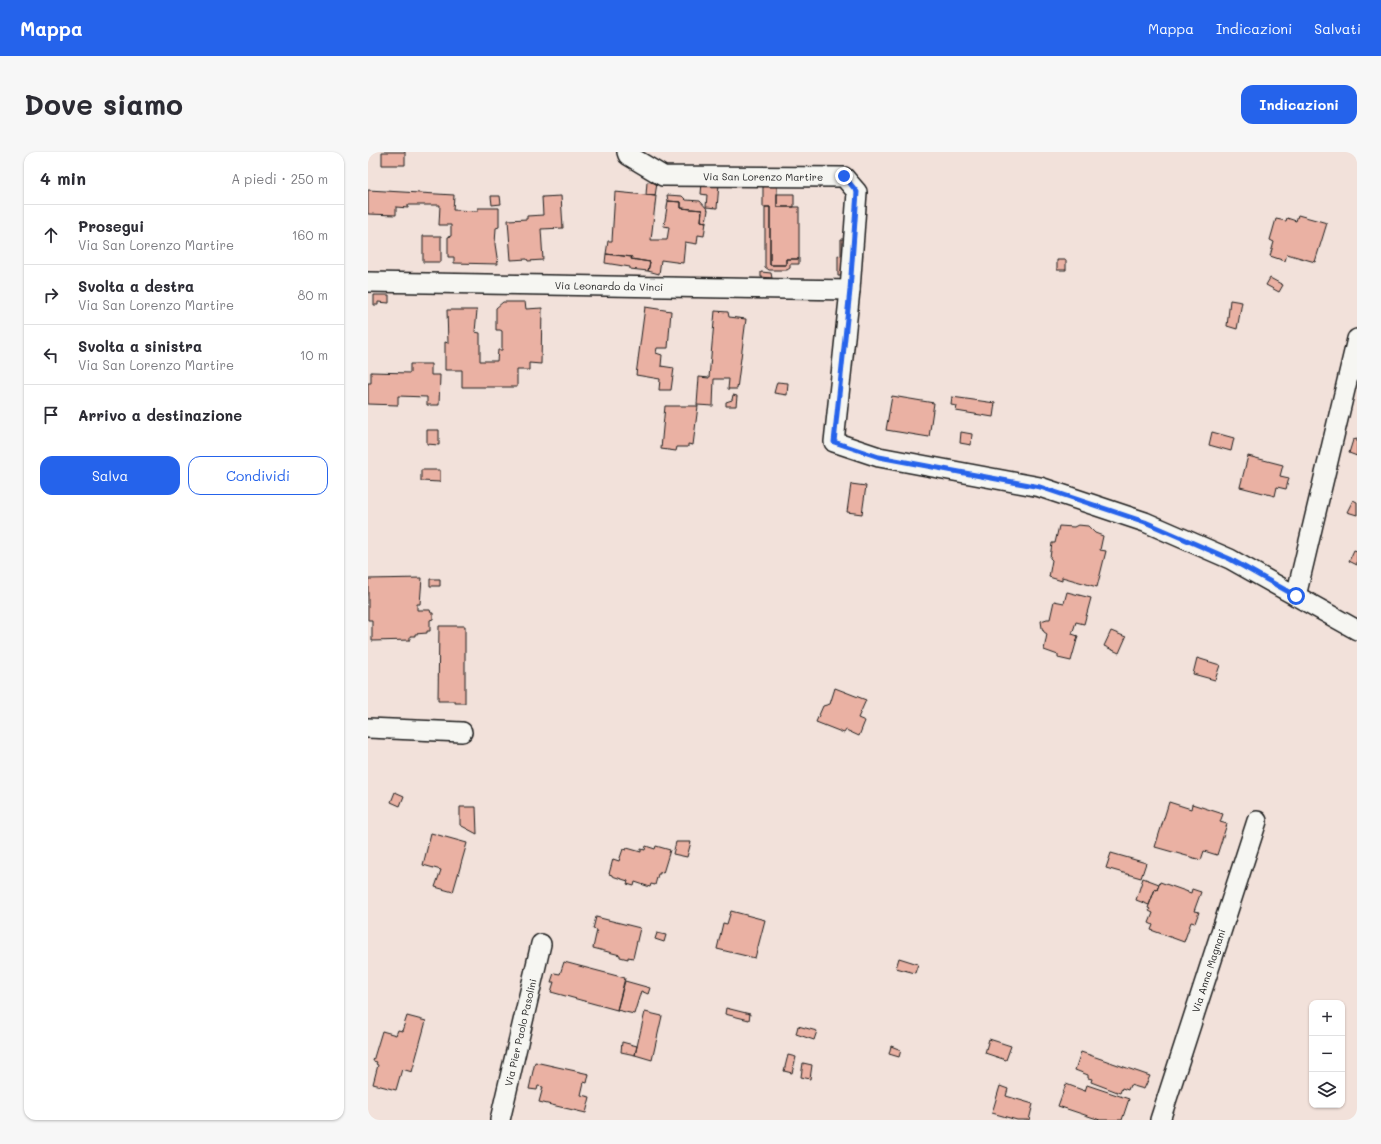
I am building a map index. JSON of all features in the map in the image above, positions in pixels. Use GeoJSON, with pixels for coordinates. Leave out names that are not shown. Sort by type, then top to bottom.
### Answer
{"type":"FeatureCollection","features":[{"type":"Feature","properties":{"kind":"street","name":"Via San Lorenzo Martire"},"geometry":{"type":"LineString","coordinates":[[627,152],[628,155],[663,176],[844,176],[857,192],[850,290],[834,442],[879,457],[1040,487],[1138,519],[1230,559],[1357,630]]}},
{"type":"Feature","properties":{"kind":"street","name":"Via Leonardo da Vinci"},"geometry":{"type":"LineString","coordinates":[[368,282],[850,290]]}},
{"type":"Feature","properties":{"kind":"street"},"geometry":{"type":"LineString","coordinates":[[1296,596],[1357,339]]}},
{"type":"Feature","properties":{"kind":"street"},"geometry":{"type":"LineString","coordinates":[[368,728],[462,732]]}},
{"type":"Feature","properties":{"kind":"street","name":"Via Anna Magnani"},"geometry":{"type":"LineString","coordinates":[[1160,1120],[1257,821]]}},
{"type":"Feature","properties":{"kind":"street","name":"Via Pier Paolo Pasolini"},"geometry":{"type":"LineString","coordinates":[[500,1120],[542,944]]}},
{"type":"Feature","properties":{"kind":"building"},"geometry":{"type":"Polygon","coordinates":[[[382,152],[405,152],[405,165],[382,165],[382,152]]]}},
{"type":"Feature","properties":{"kind":"building"},"geometry":{"type":"Polygon","coordinates":[[[647,182],[657,183],[655,196],[646,195],[647,182]]]}},
{"type":"Feature","properties":{"kind":"building"},"geometry":{"type":"Polygon","coordinates":[[[702,183],[719,184],[717,208],[706,207],[707,195],[701,194],[702,183]]]}},
{"type":"Feature","properties":{"kind":"building"},"geometry":{"type":"Polygon","coordinates":[[[763,183],[777,183],[777,207],[799,207],[799,259],[786,259],[786,265],[770,265],[770,207],[763,207],[763,183]]]}},
{"type":"Feature","properties":{"kind":"building"},"geometry":{"type":"Polygon","coordinates":[[[368,190],[454,195],[453,210],[478,211],[478,208],[499,208],[499,227],[496,228],[495,244],[498,264],[454,263],[454,257],[448,257],[448,237],[451,236],[451,225],[439,225],[440,205],[408,205],[408,208],[396,207],[396,215],[368,214],[368,190]]]}},
{"type":"Feature","properties":{"kind":"building"},"geometry":{"type":"Polygon","coordinates":[[[615,192],[656,196],[651,240],[667,240],[669,227],[664,226],[668,201],[681,202],[681,208],[702,210],[701,221],[706,222],[704,236],[698,235],[697,244],[685,242],[683,263],[661,260],[659,274],[648,271],[650,262],[631,259],[632,257],[606,254],[608,241],[612,241],[615,192]]]}},
{"type":"Feature","properties":{"kind":"building"},"geometry":{"type":"Polygon","coordinates":[[[777,194],[794,194],[794,207],[777,207],[777,194]]]}},
{"type":"Feature","properties":{"kind":"building"},"geometry":{"type":"Polygon","coordinates":[[[667,195],[682,196],[686,200],[700,201],[708,210],[706,222],[701,221],[702,210],[681,208],[681,202],[668,201],[667,195]]]}},
{"type":"Feature","properties":{"kind":"building"},"geometry":{"type":"Polygon","coordinates":[[[491,196],[500,196],[501,204],[492,205],[491,196]]]}},
{"type":"Feature","properties":{"kind":"building"},"geometry":{"type":"Polygon","coordinates":[[[561,196],[563,228],[541,229],[543,260],[511,260],[508,220],[527,219],[527,216],[543,215],[542,197],[561,196]]]}},
{"type":"Feature","properties":{"kind":"building"},"geometry":{"type":"Polygon","coordinates":[[[765,207],[770,207],[770,265],[786,265],[786,259],[799,259],[799,264],[790,264],[790,268],[787,270],[769,270],[765,267],[765,207]]]}},
{"type":"Feature","properties":{"kind":"building"},"geometry":{"type":"Polygon","coordinates":[[[1298,215],[1327,223],[1315,262],[1287,254],[1285,261],[1270,256],[1274,242],[1270,240],[1276,219],[1286,221],[1287,218],[1296,221],[1298,215]]]}},
{"type":"Feature","properties":{"kind":"building"},"geometry":{"type":"Polygon","coordinates":[[[423,236],[441,236],[441,262],[423,262],[423,236]]]}},
{"type":"Feature","properties":{"kind":"building"},"geometry":{"type":"Polygon","coordinates":[[[841,239],[847,239],[847,276],[838,276],[838,255],[841,256],[841,239]]]}},
{"type":"Feature","properties":{"kind":"building"},"geometry":{"type":"Polygon","coordinates":[[[606,254],[632,257],[631,259],[650,262],[648,271],[630,269],[630,267],[605,263],[606,254]]]}},
{"type":"Feature","properties":{"kind":"building"},"geometry":{"type":"Polygon","coordinates":[[[1057,260],[1066,260],[1066,270],[1057,270],[1057,260]]]}},
{"type":"Feature","properties":{"kind":"building"},"geometry":{"type":"Polygon","coordinates":[[[761,272],[771,273],[772,278],[761,277],[761,272]]]}},
{"type":"Feature","properties":{"kind":"building"},"geometry":{"type":"Polygon","coordinates":[[[1270,278],[1283,285],[1279,292],[1266,285],[1270,278]]]}},
{"type":"Feature","properties":{"kind":"building"},"geometry":{"type":"Polygon","coordinates":[[[374,295],[389,295],[389,303],[378,302],[378,305],[374,305],[374,295]]]}},
{"type":"Feature","properties":{"kind":"building"},"geometry":{"type":"Polygon","coordinates":[[[1230,300],[1242,302],[1237,329],[1227,326],[1230,300]]]}},
{"type":"Feature","properties":{"kind":"building"},"geometry":{"type":"Polygon","coordinates":[[[503,302],[525,302],[526,309],[542,308],[541,364],[529,363],[529,370],[517,370],[517,387],[462,387],[462,370],[445,370],[445,342],[448,343],[447,310],[477,310],[475,332],[480,333],[480,361],[497,361],[498,350],[502,350],[502,331],[496,330],[496,308],[503,302]]]}},
{"type":"Feature","properties":{"kind":"building"},"geometry":{"type":"Polygon","coordinates":[[[645,307],[671,311],[668,348],[657,348],[656,353],[662,355],[661,366],[674,368],[671,390],[659,390],[660,379],[636,375],[645,307]]]}},
{"type":"Feature","properties":{"kind":"building"},"geometry":{"type":"Polygon","coordinates":[[[715,311],[728,312],[729,317],[746,319],[737,389],[728,389],[729,379],[714,379],[713,406],[697,405],[699,377],[709,378],[715,311]]]}},
{"type":"Feature","properties":{"kind":"building"},"geometry":{"type":"Polygon","coordinates":[[[410,364],[431,364],[431,375],[440,375],[439,405],[427,405],[427,397],[398,396],[398,405],[368,404],[368,383],[371,383],[371,372],[410,373],[410,364]]]}},
{"type":"Feature","properties":{"kind":"building"},"geometry":{"type":"Polygon","coordinates":[[[777,382],[788,383],[787,395],[774,393],[777,382]]]}},
{"type":"Feature","properties":{"kind":"building"},"geometry":{"type":"Polygon","coordinates":[[[733,395],[737,396],[736,406],[726,406],[726,402],[732,400],[733,395]]]}},
{"type":"Feature","properties":{"kind":"building"},"geometry":{"type":"Polygon","coordinates":[[[892,396],[934,403],[929,437],[886,430],[892,396]]]}},
{"type":"Feature","properties":{"kind":"building"},"geometry":{"type":"Polygon","coordinates":[[[952,397],[995,403],[993,417],[956,411],[957,406],[951,405],[952,397]]]}},
{"type":"Feature","properties":{"kind":"building"},"geometry":{"type":"Polygon","coordinates":[[[665,406],[698,406],[693,445],[688,444],[688,447],[677,447],[676,451],[661,449],[665,406]]]}},
{"type":"Feature","properties":{"kind":"building"},"geometry":{"type":"Polygon","coordinates":[[[427,430],[439,430],[439,445],[427,444],[427,430]]]}},
{"type":"Feature","properties":{"kind":"building"},"geometry":{"type":"Polygon","coordinates":[[[961,432],[972,434],[971,445],[960,443],[961,432]]]}},
{"type":"Feature","properties":{"kind":"building"},"geometry":{"type":"Polygon","coordinates":[[[1212,432],[1234,438],[1231,451],[1209,445],[1212,432]]]}},
{"type":"Feature","properties":{"kind":"building"},"geometry":{"type":"Polygon","coordinates":[[[1357,439],[1357,456],[1349,453],[1353,440],[1357,439]]]}},
{"type":"Feature","properties":{"kind":"building"},"geometry":{"type":"Polygon","coordinates":[[[1248,456],[1283,465],[1280,476],[1289,478],[1286,489],[1277,487],[1275,496],[1240,487],[1248,456]]]}},
{"type":"Feature","properties":{"kind":"building"},"geometry":{"type":"Polygon","coordinates":[[[421,470],[440,470],[440,482],[421,481],[421,470]]]}},
{"type":"Feature","properties":{"kind":"building"},"geometry":{"type":"Polygon","coordinates":[[[851,484],[866,486],[862,514],[847,512],[851,484]]]}},
{"type":"Feature","properties":{"kind":"building"},"geometry":{"type":"Polygon","coordinates":[[[1353,500],[1357,502],[1357,515],[1347,512],[1353,500]]]}},
{"type":"Feature","properties":{"kind":"building"},"geometry":{"type":"Polygon","coordinates":[[[1078,525],[1088,526],[1095,533],[1103,536],[1100,550],[1106,551],[1097,587],[1062,577],[1062,581],[1049,577],[1052,560],[1050,558],[1052,543],[1055,543],[1059,526],[1074,527],[1078,525]]]}},
{"type":"Feature","properties":{"kind":"building"},"geometry":{"type":"Polygon","coordinates":[[[1354,550],[1357,551],[1357,565],[1349,561],[1354,550]]]}},
{"type":"Feature","properties":{"kind":"building"},"geometry":{"type":"Polygon","coordinates":[[[422,578],[420,604],[417,604],[417,610],[430,610],[431,613],[433,613],[433,619],[430,620],[430,631],[427,631],[427,633],[415,634],[415,636],[410,636],[410,640],[372,641],[372,620],[368,620],[368,579],[422,578]]]}},
{"type":"Feature","properties":{"kind":"building"},"geometry":{"type":"Polygon","coordinates":[[[430,579],[440,579],[440,586],[430,586],[430,579]]]}},
{"type":"Feature","properties":{"kind":"building"},"geometry":{"type":"Polygon","coordinates":[[[1067,592],[1091,598],[1084,624],[1076,622],[1072,634],[1078,636],[1071,661],[1058,658],[1058,655],[1044,650],[1047,634],[1042,628],[1041,621],[1050,619],[1054,601],[1064,603],[1067,592]]]}},
{"type":"Feature","properties":{"kind":"building"},"geometry":{"type":"Polygon","coordinates":[[[439,626],[465,626],[465,703],[455,703],[455,701],[438,701],[439,626]]]}},
{"type":"Feature","properties":{"kind":"building"},"geometry":{"type":"Polygon","coordinates":[[[1111,631],[1126,637],[1119,653],[1104,646],[1111,631]]]}},
{"type":"Feature","properties":{"kind":"building"},"geometry":{"type":"Polygon","coordinates":[[[1197,658],[1220,665],[1215,680],[1193,674],[1197,658]]]}},
{"type":"Feature","properties":{"kind":"building"},"geometry":{"type":"Polygon","coordinates":[[[835,688],[866,700],[858,718],[865,721],[859,736],[846,730],[844,733],[816,722],[823,706],[830,704],[835,688]]]}},
{"type":"Feature","properties":{"kind":"building"},"geometry":{"type":"Polygon","coordinates":[[[395,792],[404,796],[400,806],[391,802],[395,792]]]}},
{"type":"Feature","properties":{"kind":"building"},"geometry":{"type":"Polygon","coordinates":[[[1169,802],[1191,809],[1192,804],[1223,814],[1220,822],[1227,824],[1217,855],[1204,851],[1201,860],[1155,847],[1169,802]]]}},
{"type":"Feature","properties":{"kind":"building"},"geometry":{"type":"Polygon","coordinates":[[[460,807],[476,807],[477,834],[460,825],[460,807]]]}},
{"type":"Feature","properties":{"kind":"building"},"geometry":{"type":"Polygon","coordinates":[[[431,833],[467,843],[453,892],[435,887],[441,870],[423,865],[431,833]]]}},
{"type":"Feature","properties":{"kind":"building"},"geometry":{"type":"Polygon","coordinates":[[[676,842],[691,842],[687,857],[673,854],[676,842]]]}},
{"type":"Feature","properties":{"kind":"building"},"geometry":{"type":"Polygon","coordinates":[[[646,846],[655,849],[656,846],[670,850],[663,873],[660,872],[660,874],[658,874],[655,885],[651,884],[650,887],[635,882],[634,886],[627,884],[628,881],[609,874],[613,859],[619,861],[623,849],[626,850],[627,848],[641,852],[641,849],[645,850],[646,846]]]}},
{"type":"Feature","properties":{"kind":"building"},"geometry":{"type":"Polygon","coordinates":[[[1111,853],[1146,863],[1141,878],[1106,868],[1111,853]]]}},
{"type":"Feature","properties":{"kind":"building"},"geometry":{"type":"Polygon","coordinates":[[[1143,878],[1159,884],[1157,890],[1155,889],[1149,905],[1136,900],[1143,878]]]}},
{"type":"Feature","properties":{"kind":"building"},"geometry":{"type":"Polygon","coordinates":[[[1160,882],[1191,893],[1192,889],[1201,892],[1194,911],[1199,912],[1195,923],[1191,922],[1184,942],[1151,930],[1153,925],[1149,923],[1153,913],[1149,911],[1150,909],[1148,908],[1155,889],[1157,890],[1160,882]]]}},
{"type":"Feature","properties":{"kind":"building"},"geometry":{"type":"Polygon","coordinates":[[[731,911],[765,920],[755,958],[717,949],[723,923],[727,924],[731,911]]]}},
{"type":"Feature","properties":{"kind":"building"},"geometry":{"type":"Polygon","coordinates":[[[596,917],[640,928],[633,958],[628,957],[628,959],[620,957],[620,955],[593,948],[597,930],[593,929],[596,917]]]}},
{"type":"Feature","properties":{"kind":"building"},"geometry":{"type":"Polygon","coordinates":[[[657,933],[666,935],[664,942],[655,939],[657,933]]]}},
{"type":"Feature","properties":{"kind":"building"},"geometry":{"type":"Polygon","coordinates":[[[899,958],[918,964],[915,973],[896,968],[899,958]]]}},
{"type":"Feature","properties":{"kind":"building"},"geometry":{"type":"Polygon","coordinates":[[[564,962],[625,978],[617,1010],[551,992],[554,982],[551,982],[554,973],[560,974],[564,962]]]}},
{"type":"Feature","properties":{"kind":"building"},"geometry":{"type":"Polygon","coordinates":[[[625,981],[650,988],[648,994],[641,991],[634,1014],[617,1010],[625,981]]]}},
{"type":"Feature","properties":{"kind":"building"},"geometry":{"type":"Polygon","coordinates":[[[726,1008],[750,1014],[749,1020],[725,1014],[726,1008]]]}},
{"type":"Feature","properties":{"kind":"building"},"geometry":{"type":"Polygon","coordinates":[[[645,1012],[662,1016],[652,1060],[635,1055],[645,1012]]]}},
{"type":"Feature","properties":{"kind":"building"},"geometry":{"type":"Polygon","coordinates":[[[407,1016],[426,1021],[412,1072],[402,1069],[396,1090],[373,1084],[378,1065],[376,1064],[377,1062],[373,1061],[382,1031],[396,1035],[398,1030],[402,1031],[407,1016]]]}},
{"type":"Feature","properties":{"kind":"building"},"geometry":{"type":"Polygon","coordinates":[[[798,1026],[817,1031],[814,1040],[796,1034],[798,1026]]]}},
{"type":"Feature","properties":{"kind":"building"},"geometry":{"type":"Polygon","coordinates":[[[989,1039],[1011,1046],[1006,1060],[985,1053],[989,1039]]]}},
{"type":"Feature","properties":{"kind":"building"},"geometry":{"type":"Polygon","coordinates":[[[622,1042],[637,1046],[635,1055],[621,1052],[622,1042]]]}},
{"type":"Feature","properties":{"kind":"building"},"geometry":{"type":"Polygon","coordinates":[[[891,1046],[901,1050],[899,1057],[889,1054],[891,1046]]]}},
{"type":"Feature","properties":{"kind":"building"},"geometry":{"type":"Polygon","coordinates":[[[1081,1052],[1150,1076],[1144,1089],[1130,1085],[1128,1090],[1122,1088],[1120,1093],[1091,1082],[1092,1079],[1088,1078],[1088,1075],[1075,1070],[1081,1052]]]}},
{"type":"Feature","properties":{"kind":"building"},"geometry":{"type":"Polygon","coordinates":[[[788,1055],[796,1057],[792,1073],[784,1071],[788,1055]]]}},
{"type":"Feature","properties":{"kind":"building"},"geometry":{"type":"Polygon","coordinates":[[[535,1062],[589,1074],[587,1083],[584,1082],[581,1095],[590,1097],[586,1113],[539,1102],[543,1087],[538,1086],[537,1090],[529,1089],[535,1062]]]}},
{"type":"Feature","properties":{"kind":"building"},"geometry":{"type":"Polygon","coordinates":[[[803,1063],[812,1065],[810,1079],[801,1077],[803,1063]]]}},
{"type":"Feature","properties":{"kind":"building"},"geometry":{"type":"Polygon","coordinates":[[[1066,1084],[1085,1091],[1087,1085],[1129,1099],[1122,1120],[1100,1120],[1058,1106],[1066,1084]]]}},
{"type":"Feature","properties":{"kind":"building"},"geometry":{"type":"Polygon","coordinates":[[[1000,1086],[1008,1089],[1006,1096],[1033,1104],[1029,1120],[1017,1120],[992,1113],[1000,1086]]]}},
{"type":"Feature","properties":{"kind":"route"},"geometry":{"type":"LineString","coordinates":[[844,176],[857,192],[850,290],[834,442],[879,457],[1040,487],[1145,522],[1230,559],[1296,596]]}}]}
